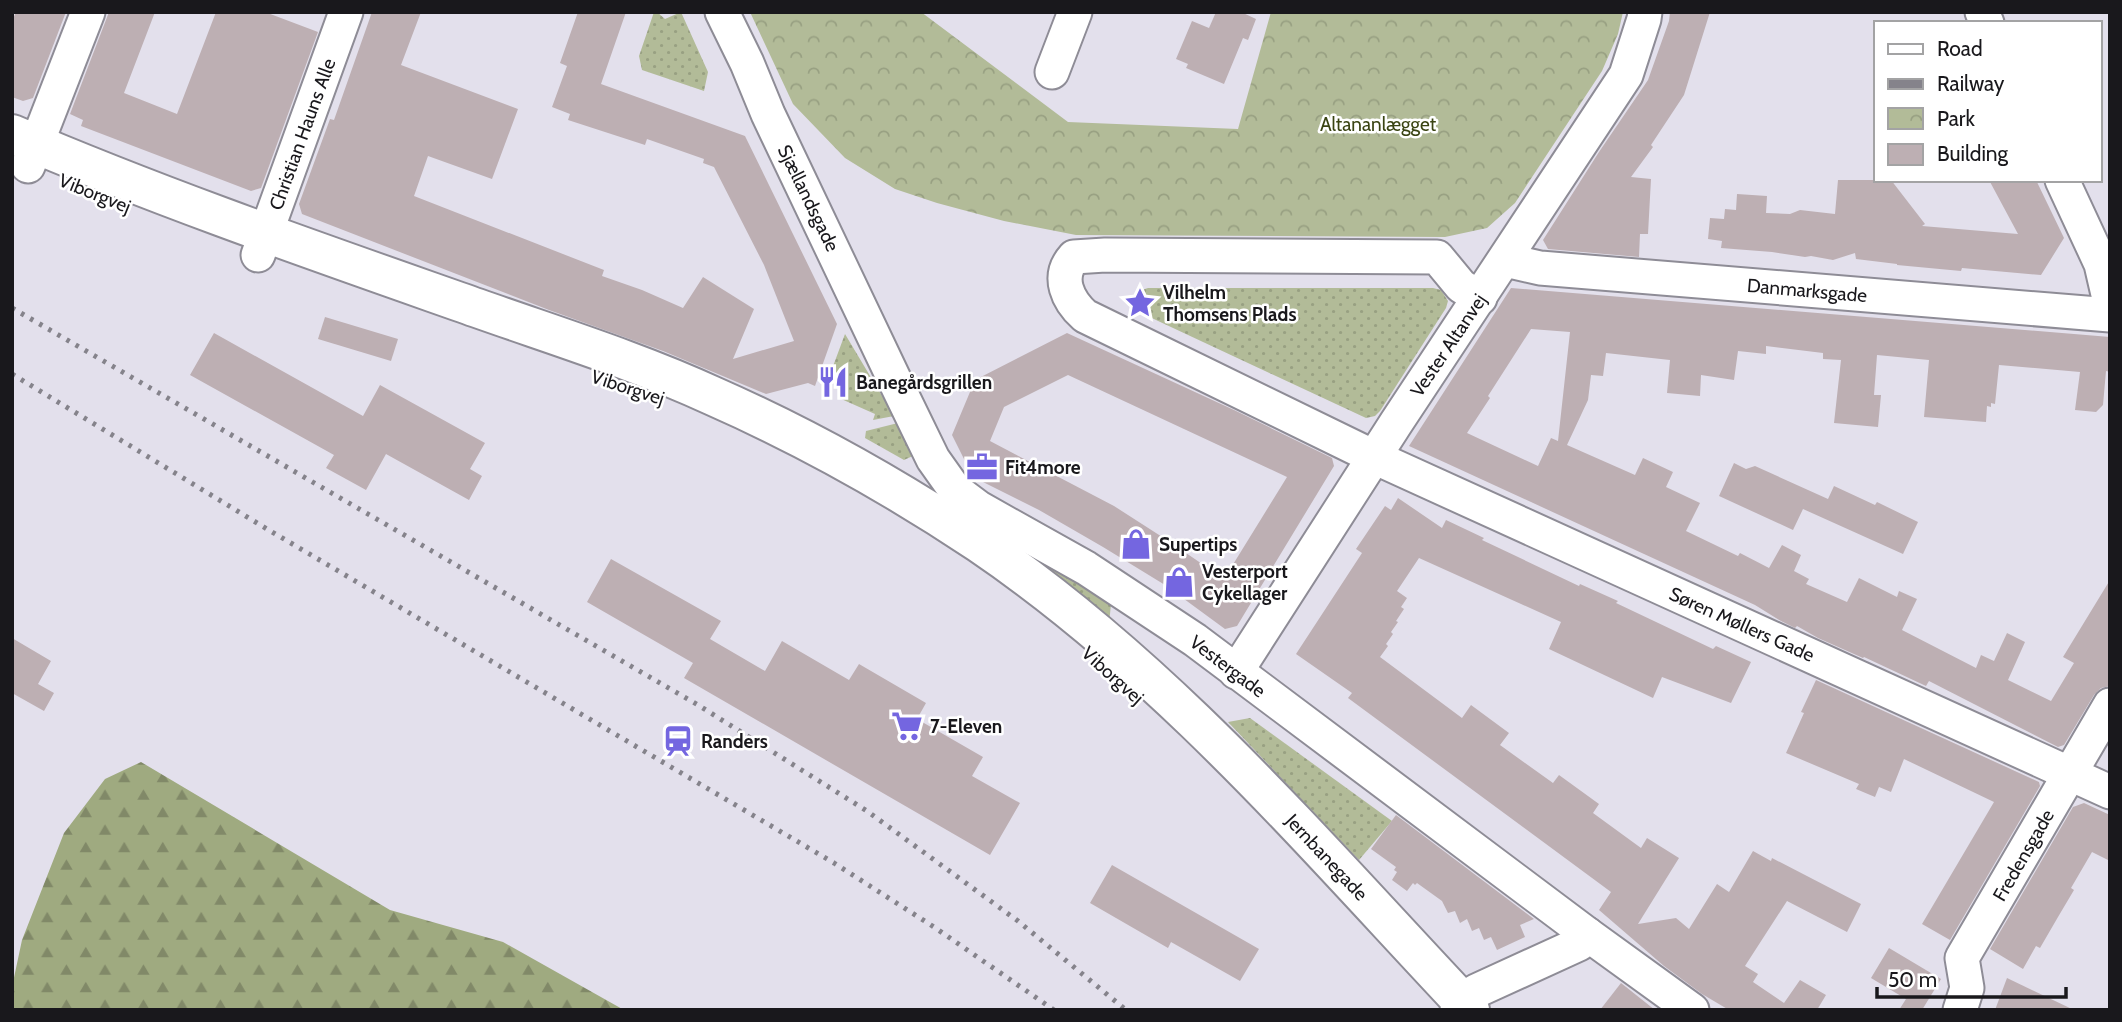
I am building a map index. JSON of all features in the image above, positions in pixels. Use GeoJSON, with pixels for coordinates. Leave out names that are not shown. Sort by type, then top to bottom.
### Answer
{"type":"FeatureCollection","features":[{"type":"Feature","properties":{"kind":"main road","name":"Viborgvej"},"geometry":{"type":"LineString","coordinates":[[22,151],[103,197],[262,244],[672,378],[798,436],[895,490],[983,546],[1124,655],[1180,721]]}},
{"type":"Feature","properties":{"kind":"main road","name":"Jernbanegade"},"geometry":{"type":"LineString","coordinates":[[1180,721],[1261,787],[1458,1008]]}},
{"type":"Feature","properties":{"kind":"street"},"geometry":{"type":"LineString","coordinates":[[22,151],[88,12]]}},
{"type":"Feature","properties":{"kind":"street","name":"Christian Hauns Alle"},"geometry":{"type":"LineString","coordinates":[[262,244],[346,12]]}},
{"type":"Feature","properties":{"kind":"street","name":"Sjællandsgade"},"geometry":{"type":"LineString","coordinates":[[722,12],[896,383]]}},
{"type":"Feature","properties":{"kind":"street"},"geometry":{"type":"LineString","coordinates":[[1052,72],[1075,12]]}},
{"type":"Feature","properties":{"kind":"street","name":"Vester Altanvej"},"geometry":{"type":"LineString","coordinates":[[1236,672],[1626,75],[1645,12]]}},
{"type":"Feature","properties":{"kind":"street"},"geometry":{"type":"LineString","coordinates":[[2063,182],[2101,264],[2110,303]]}},
{"type":"Feature","properties":{"kind":"street"},"geometry":{"type":"LineString","coordinates":[[1374,457],[1085,316],[1069,297],[1064,274],[1067,264],[1074,257],[1105,256],[1437,257],[1461,286],[1480,298]]}},
{"type":"Feature","properties":{"kind":"street","name":"Danmarksgade"},"geometry":{"type":"LineString","coordinates":[[1505,260],[1540,268],[2110,315]]}},
{"type":"Feature","properties":{"kind":"street","name":"Vestergade"},"geometry":{"type":"LineString","coordinates":[[896,383],[930,453],[946,479],[966,499],[1086,568],[1195,640],[1692,1010]]}},
{"type":"Feature","properties":{"kind":"street","name":"Søren Møllers Gade"},"geometry":{"type":"LineString","coordinates":[[1374,457],[2110,792]]}},
{"type":"Feature","properties":{"kind":"street","name":"Fredensgade"},"geometry":{"type":"LineString","coordinates":[[1960,1010],[1967,988],[1962,958],[2110,705]]}},
{"type":"Feature","properties":{"kind":"street"},"geometry":{"type":"LineString","coordinates":[[1458,1008],[1476,991],[1579,944],[1587,934]]}},
{"type":"Feature","properties":{"kind":"green space"},"geometry":{"type":"Polygon","coordinates":[[[654,12],[665,19],[681,12],[708,72],[704,91],[642,70],[639,56],[654,12]]]}},
{"type":"Feature","properties":{"kind":"green space","name":"Altananlægget"},"geometry":{"type":"Polygon","coordinates":[[[750,12],[921,12],[1068,122],[1238,129],[1271,12],[1623,12],[1618,34],[1602,71],[1515,203],[1487,228],[1445,237],[1076,235],[1004,221],[937,203],[895,189],[845,158],[793,104],[750,12]]]}},
{"type":"Feature","properties":{"kind":"green space"},"geometry":{"type":"Polygon","coordinates":[[[1148,288],[1433,288],[1441,290],[1448,301],[1380,411],[1375,416],[1366,418],[1141,313],[1135,303],[1140,292],[1148,288]]]}},
{"type":"Feature","properties":{"kind":"green space"},"geometry":{"type":"Polygon","coordinates":[[[845,334],[894,416],[873,420],[875,414],[839,398],[844,383],[829,377],[845,334]]]}},
{"type":"Feature","properties":{"kind":"green space"},"geometry":{"type":"Polygon","coordinates":[[[898,423],[915,455],[904,460],[865,438],[866,431],[898,423]]]}},
{"type":"Feature","properties":{"kind":"green space"},"geometry":{"type":"Polygon","coordinates":[[[1053,567],[1111,604],[1109,624],[1045,574],[1053,567]]]}},
{"type":"Feature","properties":{"kind":"green space"},"geometry":{"type":"Polygon","coordinates":[[[1250,718],[1392,821],[1359,860],[1228,722],[1250,718]]]}},
{"type":"Feature","properties":{"kind":"green space"},"geometry":{"type":"Polygon","coordinates":[[[141,762],[390,910],[503,942],[624,1010],[13,1010],[12,987],[22,940],[64,833],[105,779],[141,762]]]}},
{"type":"Feature","properties":{"kind":"building"},"geometry":{"type":"Polygon","coordinates":[[[16,12],[66,12],[33,98],[23,101],[12,97],[12,21],[16,12]]]}},
{"type":"Feature","properties":{"kind":"building"},"geometry":{"type":"Polygon","coordinates":[[[109,12],[155,12],[124,93],[177,114],[216,12],[265,12],[318,32],[261,188],[251,191],[81,126],[83,120],[70,114],[109,12]]]}},
{"type":"Feature","properties":{"kind":"building"},"geometry":{"type":"Polygon","coordinates":[[[372,12],[421,12],[401,65],[518,109],[492,179],[428,156],[414,196],[604,270],[602,276],[683,308],[703,277],[754,309],[733,359],[794,341],[764,265],[714,167],[703,163],[704,159],[647,139],[645,145],[568,120],[570,114],[552,107],[567,66],[560,63],[578,12],[626,12],[601,84],[745,136],[837,324],[815,386],[808,383],[766,394],[663,351],[549,310],[302,214],[299,204],[330,119],[334,120],[372,12]]]}},
{"type":"Feature","properties":{"kind":"building"},"geometry":{"type":"Polygon","coordinates":[[[1216,12],[1241,12],[1256,19],[1248,40],[1243,38],[1224,84],[1186,68],[1188,64],[1176,59],[1192,21],[1209,28],[1216,12]]]}},
{"type":"Feature","properties":{"kind":"building"},"geometry":{"type":"Polygon","coordinates":[[[1670,12],[1710,12],[1684,95],[1651,145],[1653,147],[1631,177],[1651,179],[1648,234],[1640,234],[1639,257],[1548,249],[1543,240],[1648,80],[1670,12]]]}},
{"type":"Feature","properties":{"kind":"building"},"geometry":{"type":"Polygon","coordinates":[[[1838,180],[1893,182],[1925,224],[1922,226],[2018,234],[1990,182],[2037,182],[2064,238],[2041,275],[1897,265],[1856,259],[1855,253],[1833,260],[1721,248],[1722,241],[1708,239],[1710,218],[1724,219],[1725,209],[1736,210],[1737,194],[1767,196],[1766,213],[1790,214],[1800,210],[1835,214],[1838,180]]]}},
{"type":"Feature","properties":{"kind":"building"},"geometry":{"type":"Polygon","coordinates":[[[1511,288],[2110,337],[2110,372],[2106,371],[2103,405],[2096,412],[2075,410],[2080,372],[1999,365],[1995,404],[1987,406],[1986,422],[1924,417],[1929,360],[1877,355],[1874,395],[1881,395],[1878,427],[1834,423],[1841,360],[1823,359],[1823,353],[1766,346],[1766,354],[1738,351],[1734,380],[1701,375],[1700,396],[1667,393],[1670,360],[1606,353],[1603,376],[1591,375],[1588,400],[1567,445],[1635,475],[1643,458],[1673,472],[1666,487],[1700,503],[1686,531],[1738,556],[1740,553],[1769,568],[1782,545],[1801,555],[1794,571],[1809,579],[1806,584],[1847,602],[1859,578],[1897,597],[1899,591],[1917,599],[1902,630],[1976,668],[1981,655],[1994,661],[2007,633],[2025,642],[2008,680],[2051,701],[2074,663],[2063,657],[2110,580],[2110,686],[2101,688],[2094,695],[2064,745],[2058,747],[1929,681],[1926,686],[1797,626],[1795,628],[1755,605],[1409,446],[1511,288]],[[1531,329],[1467,433],[1538,466],[1551,438],[1558,441],[1570,332],[1531,329]]]}},
{"type":"Feature","properties":{"kind":"building"},"geometry":{"type":"Polygon","coordinates":[[[325,317],[398,339],[391,361],[318,339],[325,317]]]}},
{"type":"Feature","properties":{"kind":"building"},"geometry":{"type":"Polygon","coordinates":[[[214,333],[363,416],[380,385],[485,443],[470,469],[482,476],[469,500],[386,454],[366,490],[326,468],[334,455],[190,375],[214,333]]]}},
{"type":"Feature","properties":{"kind":"building"},"geometry":{"type":"Polygon","coordinates":[[[1067,333],[1332,458],[1334,466],[1237,626],[1225,629],[1165,585],[1103,547],[1039,510],[973,477],[952,435],[975,380],[1067,333]],[[1068,375],[1004,407],[990,441],[1114,506],[1224,579],[1287,477],[1068,375]]]}},
{"type":"Feature","properties":{"kind":"building"},"geometry":{"type":"Polygon","coordinates":[[[1734,463],[1746,469],[1755,466],[1828,499],[1834,486],[1875,505],[1877,502],[1918,522],[1903,554],[1803,509],[1793,530],[1719,496],[1734,463]]]}},
{"type":"Feature","properties":{"kind":"building"},"geometry":{"type":"Polygon","coordinates":[[[1398,498],[1442,528],[1446,520],[1484,538],[1482,540],[1579,586],[1580,584],[1618,601],[1616,603],[1713,649],[1716,646],[1751,662],[1731,703],[1662,677],[1653,698],[1549,649],[1561,622],[1419,558],[1397,591],[1407,598],[1391,632],[1393,634],[1386,644],[1388,646],[1380,657],[1462,718],[1471,705],[1509,733],[1500,745],[1553,783],[1559,775],[1599,804],[1593,813],[1641,848],[1647,838],[1679,858],[1638,924],[1676,918],[1689,929],[1717,884],[1729,892],[1753,851],[1861,904],[1847,932],[1787,901],[1745,966],[1758,974],[1753,982],[1784,1003],[1800,980],[1826,995],[1817,1010],[1729,1010],[1702,994],[1664,966],[1599,910],[1611,892],[1348,698],[1352,693],[1296,654],[1362,553],[1356,549],[1385,506],[1391,510],[1398,498]]]}},
{"type":"Feature","properties":{"kind":"building"},"geometry":{"type":"Polygon","coordinates":[[[611,559],[721,621],[710,639],[765,671],[782,641],[849,680],[859,664],[926,703],[917,719],[983,757],[972,776],[1020,803],[990,855],[684,678],[693,663],[587,602],[611,559]]]}},
{"type":"Feature","properties":{"kind":"building"},"geometry":{"type":"Polygon","coordinates":[[[12,638],[51,661],[38,684],[54,693],[44,711],[12,693],[12,638]]]}},
{"type":"Feature","properties":{"kind":"building"},"geometry":{"type":"Polygon","coordinates":[[[1816,680],[2039,782],[2040,786],[1950,940],[1922,924],[1994,802],[1904,759],[1891,792],[1879,787],[1875,797],[1856,789],[1859,784],[1786,753],[1816,680]]]}},
{"type":"Feature","properties":{"kind":"building"},"geometry":{"type":"Polygon","coordinates":[[[2084,803],[2110,815],[2110,861],[2092,852],[2071,888],[2074,890],[2040,948],[2036,946],[2023,969],[1990,949],[2073,807],[2084,803]]]}},
{"type":"Feature","properties":{"kind":"building"},"geometry":{"type":"Polygon","coordinates":[[[1396,815],[1534,919],[1520,925],[1525,937],[1497,950],[1491,937],[1484,940],[1479,928],[1472,931],[1467,919],[1460,923],[1455,911],[1448,913],[1442,901],[1417,883],[1413,883],[1407,891],[1392,880],[1397,872],[1394,870],[1396,867],[1371,849],[1396,815]]]}},
{"type":"Feature","properties":{"kind":"building"},"geometry":{"type":"Polygon","coordinates":[[[1112,865],[1259,949],[1240,981],[1171,942],[1168,948],[1090,903],[1112,865]]]}},
{"type":"Feature","properties":{"kind":"building"},"geometry":{"type":"Polygon","coordinates":[[[1889,948],[1941,979],[1922,1010],[1899,1010],[1906,999],[1871,978],[1889,948]]]}},
{"type":"Feature","properties":{"kind":"building"},"geometry":{"type":"Polygon","coordinates":[[[2007,978],[2074,1010],[1995,1010],[2007,978]]]}},
{"type":"Feature","properties":{"kind":"building"},"geometry":{"type":"Polygon","coordinates":[[[1621,983],[1655,1010],[1600,1010],[1621,983]]]}},
{"type":"Feature","properties":{"kind":"railway"},"geometry":{"type":"LineString","coordinates":[[12,308],[698,705],[867,811],[1018,921],[1126,1010]]}},
{"type":"Feature","properties":{"kind":"railway"},"geometry":{"type":"LineString","coordinates":[[12,374],[267,529],[834,863],[934,927],[1054,1010]]}},
{"type":"Feature","properties":{"kind":"place","name":"Vilhelm Thomsens Plads"},"geometry":{"type":"Point","coordinates":[1140,303]}},
{"type":"Feature","properties":{"kind":"place","name":"Banegårdsgrillen"},"geometry":{"type":"Point","coordinates":[833,382]}},
{"type":"Feature","properties":{"kind":"place","name":"Fit4more"},"geometry":{"type":"Point","coordinates":[982,467]}},
{"type":"Feature","properties":{"kind":"place","name":"Supertips"},"geometry":{"type":"Point","coordinates":[1136,544]}},
{"type":"Feature","properties":{"kind":"place","name":"Vesterport Cykellager"},"geometry":{"type":"Point","coordinates":[1179,582]}},
{"type":"Feature","properties":{"kind":"place","name":"7-Eleven"},"geometry":{"type":"Point","coordinates":[907,726]}},
{"type":"Feature","properties":{"kind":"place","name":"Randers"},"geometry":{"type":"Point","coordinates":[678,741]}}]}
